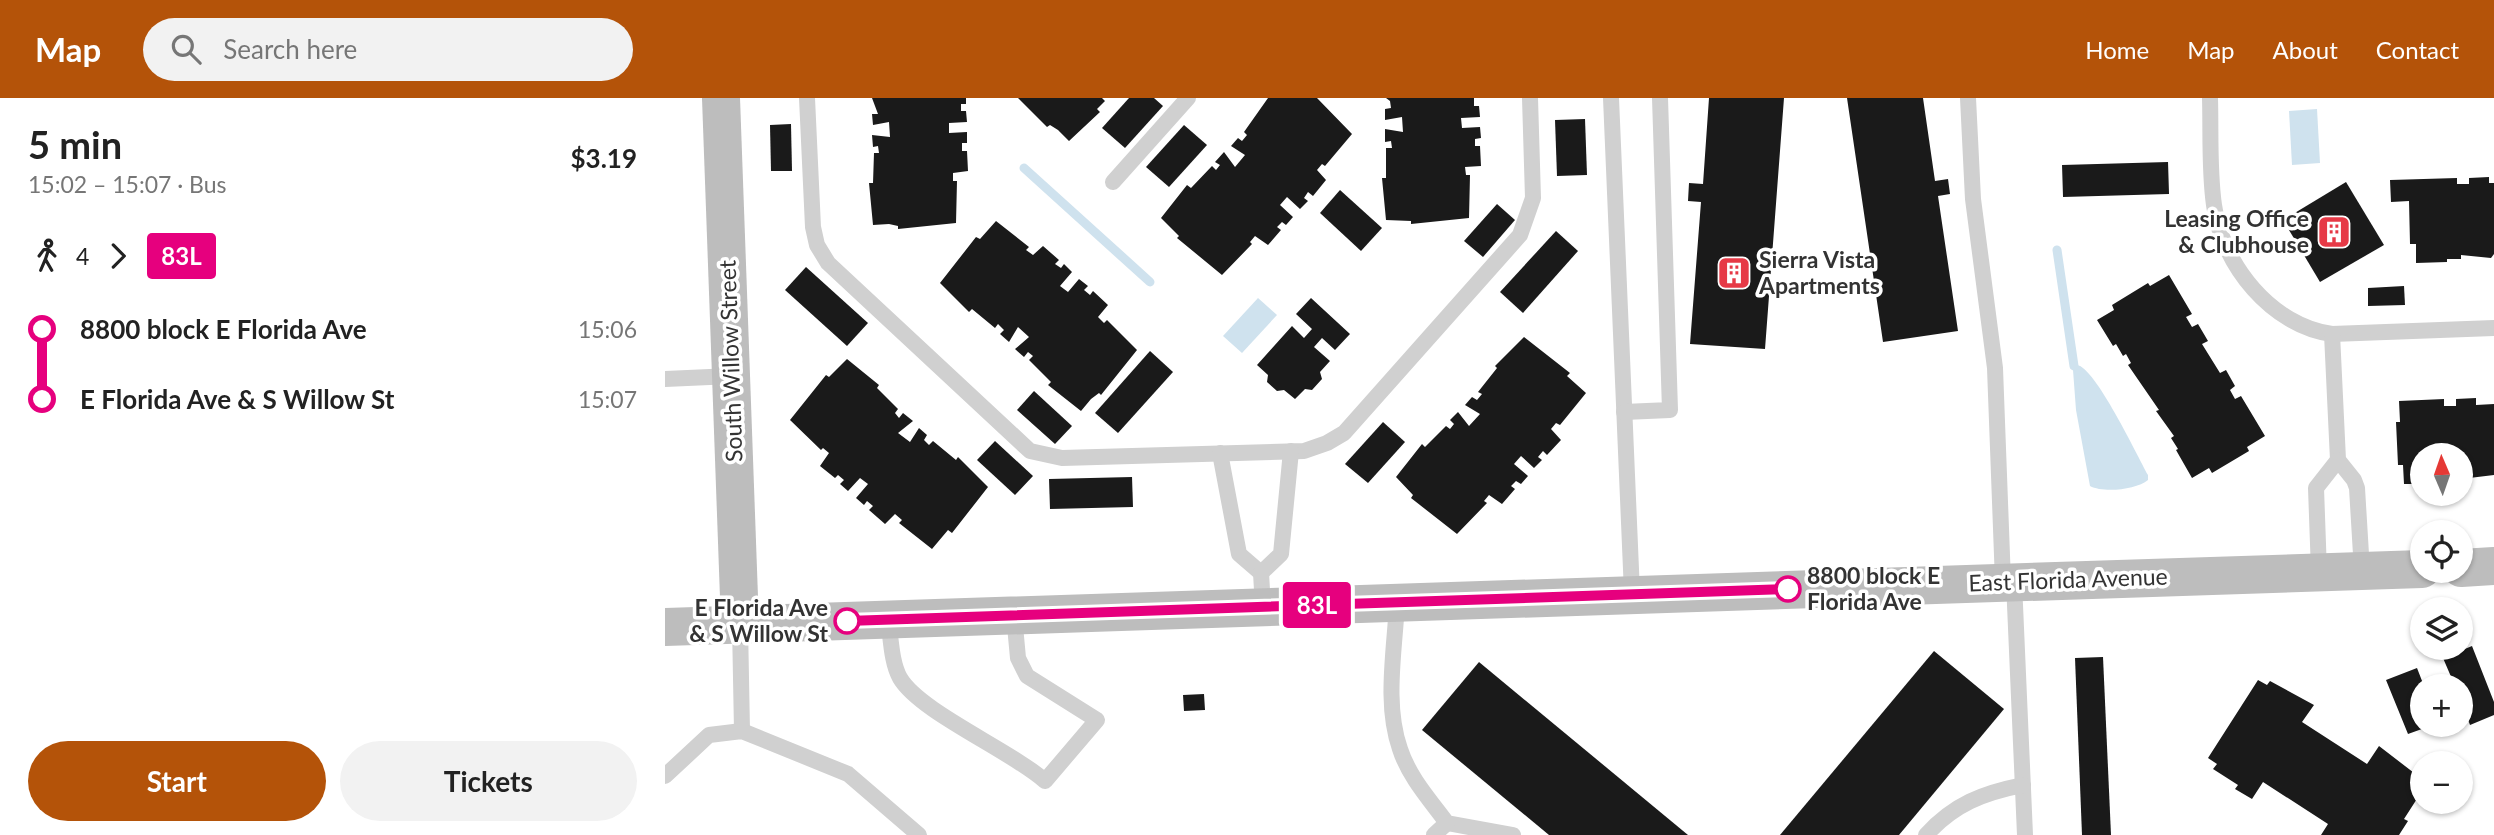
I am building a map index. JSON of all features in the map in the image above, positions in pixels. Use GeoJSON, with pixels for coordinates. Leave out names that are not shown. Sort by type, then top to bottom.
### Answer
{"type":"FeatureCollection","features":[{"type":"Feature","properties":{"kind":"main road","name":"South Willow Street"},"geometry":{"type":"LineString","coordinates":[[721,98],[740,625]]}},
{"type":"Feature","properties":{"kind":"main road"},"geometry":{"type":"LineString","coordinates":[[2473,567],[2494,566]]}},
{"type":"Feature","properties":{"kind":"main road","name":"East Florida Avenue"},"geometry":{"type":"LineString","coordinates":[[665,627],[1014,615],[1262,590],[1397,602],[2410,569]]}},
{"type":"Feature","properties":{"kind":"lane"},"geometry":{"type":"LineString","coordinates":[[807,98],[813,227],[817,245],[828,263],[1030,450],[1062,458],[1291,451],[1327,443],[1344,433],[1520,235],[1533,198],[1530,98]]}},
{"type":"Feature","properties":{"kind":"lane"},"geometry":{"type":"LineString","coordinates":[[1113,182],[1188,98]]}},
{"type":"Feature","properties":{"kind":"lane"},"geometry":{"type":"LineString","coordinates":[[1611,98],[1632,593]]}},
{"type":"Feature","properties":{"kind":"lane"},"geometry":{"type":"LineString","coordinates":[[1624,412],[1670,410],[1660,98]]}},
{"type":"Feature","properties":{"kind":"lane"},"geometry":{"type":"LineString","coordinates":[[1968,98],[1973,200],[1995,368],[2025,835]]}},
{"type":"Feature","properties":{"kind":"lane"},"geometry":{"type":"LineString","coordinates":[[2210,98],[2213,204],[2217,220],[2234,259],[2260,298],[2273,310],[2308,330],[2332,334],[2494,328]]}},
{"type":"Feature","properties":{"kind":"lane"},"geometry":{"type":"LineString","coordinates":[[2332,334],[2338,460],[2357,488],[2362,571]]}},
{"type":"Feature","properties":{"kind":"lane"},"geometry":{"type":"LineString","coordinates":[[665,379],[732,376]]}},
{"type":"Feature","properties":{"kind":"lane"},"geometry":{"type":"LineString","coordinates":[[1220,453],[1239,554],[1262,590],[1281,554],[1291,451]]}},
{"type":"Feature","properties":{"kind":"lane"},"geometry":{"type":"LineString","coordinates":[[2319,572],[2316,488],[2338,460]]}},
{"type":"Feature","properties":{"kind":"lane"},"geometry":{"type":"LineString","coordinates":[[1397,602],[1393,688],[1394,724],[1399,749],[1415,780],[1447,823],[1513,835]]}},
{"type":"Feature","properties":{"kind":"lane"},"geometry":{"type":"LineString","coordinates":[[888,619],[897,669],[907,686],[923,701],[1013,756],[1045,782],[1097,720],[1027,676],[1019,659],[1014,615]]}},
{"type":"Feature","properties":{"kind":"lane"},"geometry":{"type":"LineString","coordinates":[[740,625],[742,731]]}},
{"type":"Feature","properties":{"kind":"lane"},"geometry":{"type":"LineString","coordinates":[[665,776],[709,735],[742,731],[848,774],[919,835]]}},
{"type":"Feature","properties":{"kind":"lane"},"geometry":{"type":"LineString","coordinates":[[1926,835],[1961,804],[1996,791],[2023,785]]}},
{"type":"Feature","properties":{"kind":"lane"},"geometry":{"type":"LineString","coordinates":[[1434,835],[1447,823]]}},
{"type":"Feature","properties":{"kind":"water"},"geometry":{"type":"Polygon","coordinates":[[[2317,109],[2320,163],[2292,165],[2289,111],[2317,109]]]}},
{"type":"Feature","properties":{"kind":"water"},"geometry":{"type":"Polygon","coordinates":[[[1258,298],[1277,315],[1242,353],[1223,336],[1258,298]]]}},
{"type":"Feature","properties":{"kind":"water"},"geometry":{"type":"Polygon","coordinates":[[[2077,365],[2085,369],[2094,380],[2115,413],[2148,475],[2148,480],[2143,483],[2111,490],[2090,486],[2076,410],[2073,370],[2077,365]]]}},
{"type":"Feature","properties":{"kind":"building"},"geometry":{"type":"Polygon","coordinates":[[[872,98],[966,98],[966,104],[961,104],[961,111],[966,111],[967,122],[949,123],[949,133],[967,132],[967,143],[962,143],[962,151],[967,151],[968,171],[953,173],[953,181],[957,181],[956,223],[898,229],[898,226],[889,224],[873,225],[869,183],[873,183],[874,153],[879,153],[878,146],[873,147],[872,135],[890,137],[889,122],[873,125],[872,114],[878,114],[872,98]]]}},
{"type":"Feature","properties":{"kind":"building"},"geometry":{"type":"Polygon","coordinates":[[[1018,98],[1102,98],[1105,101],[1097,109],[1100,112],[1069,141],[1058,130],[1050,125],[1047,127],[1018,98]]]}},
{"type":"Feature","properties":{"kind":"building"},"geometry":{"type":"Polygon","coordinates":[[[1129,98],[1154,98],[1163,106],[1125,148],[1102,128],[1129,98]]]}},
{"type":"Feature","properties":{"kind":"building"},"geometry":{"type":"Polygon","coordinates":[[[1268,98],[1317,98],[1352,134],[1325,166],[1322,164],[1317,170],[1326,180],[1313,196],[1308,192],[1304,198],[1308,201],[1300,209],[1287,197],[1280,205],[1293,217],[1286,225],[1282,222],[1277,227],[1281,230],[1268,245],[1255,236],[1250,242],[1252,244],[1222,275],[1177,238],[1179,236],[1161,218],[1187,185],[1191,188],[1212,166],[1216,170],[1220,165],[1215,162],[1224,152],[1235,167],[1245,155],[1231,146],[1238,138],[1242,141],[1247,135],[1244,132],[1268,98]]]}},
{"type":"Feature","properties":{"kind":"building"},"geometry":{"type":"Polygon","coordinates":[[[1386,98],[1474,98],[1474,106],[1479,106],[1480,117],[1461,118],[1462,128],[1480,127],[1481,138],[1475,139],[1475,146],[1480,146],[1481,166],[1465,167],[1466,175],[1470,175],[1469,218],[1411,224],[1411,221],[1386,220],[1382,178],[1386,178],[1386,148],[1392,148],[1391,141],[1385,142],[1385,129],[1403,132],[1402,117],[1385,120],[1385,109],[1391,108],[1390,101],[1386,98]]]}},
{"type":"Feature","properties":{"kind":"building","name":"Sierra Vista Apartments"},"geometry":{"type":"Polygon","coordinates":[[[1709,98],[1784,98],[1765,349],[1690,344],[1701,202],[1688,201],[1689,183],[1703,184],[1709,98]]]}},
{"type":"Feature","properties":{"kind":"building","name":"Sierra Vista Apartments"},"geometry":{"type":"Polygon","coordinates":[[[1847,98],[1923,98],[1935,181],[1948,179],[1950,194],[1938,196],[1958,331],[1883,342],[1847,98]]]}},
{"type":"Feature","properties":{"kind":"building"},"geometry":{"type":"Polygon","coordinates":[[[1585,119],[1587,175],[1557,176],[1555,120],[1585,119]]]}},
{"type":"Feature","properties":{"kind":"building"},"geometry":{"type":"Polygon","coordinates":[[[791,124],[792,171],[771,171],[770,125],[791,124]]]}},
{"type":"Feature","properties":{"kind":"building"},"geometry":{"type":"Polygon","coordinates":[[[1184,125],[1207,145],[1169,187],[1146,167],[1184,125]]]}},
{"type":"Feature","properties":{"kind":"building"},"geometry":{"type":"Polygon","coordinates":[[[2168,162],[2169,194],[2063,197],[2062,165],[2168,162]]]}},
{"type":"Feature","properties":{"kind":"building"},"geometry":{"type":"Polygon","coordinates":[[[2489,177],[2489,183],[2494,183],[2494,254],[2491,258],[2461,255],[2461,259],[2447,259],[2447,262],[2416,263],[2416,244],[2410,244],[2409,201],[2391,202],[2390,180],[2457,178],[2457,184],[2469,184],[2469,178],[2489,177]]]}},
{"type":"Feature","properties":{"kind":"building","name":"Leasing Office & Clubhouse"},"geometry":{"type":"Polygon","coordinates":[[[2346,182],[2384,245],[2320,282],[2283,220],[2346,182]]]}},
{"type":"Feature","properties":{"kind":"building"},"geometry":{"type":"Polygon","coordinates":[[[1340,190],[1382,228],[1361,251],[1320,213],[1340,190]]]}},
{"type":"Feature","properties":{"kind":"building"},"geometry":{"type":"Polygon","coordinates":[[[1497,204],[1515,220],[1483,257],[1464,241],[1497,204]]]}},
{"type":"Feature","properties":{"kind":"building"},"geometry":{"type":"Polygon","coordinates":[[[996,221],[1029,247],[1026,250],[1033,255],[1043,246],[1059,260],[1055,264],[1061,268],[1064,264],[1072,272],[1060,286],[1068,292],[1079,279],[1088,286],[1084,290],[1090,295],[1093,291],[1108,305],[1098,317],[1104,323],[1107,320],[1137,350],[1101,395],[1099,393],[1091,399],[1081,411],[1048,385],[1051,382],[1029,360],[1033,356],[1028,352],[1024,357],[1015,349],[1029,337],[1018,327],[1009,342],[1000,334],[1004,330],[998,324],[995,328],[972,309],[969,312],[940,283],[976,237],[980,239],[996,221]]]}},
{"type":"Feature","properties":{"kind":"building"},"geometry":{"type":"Polygon","coordinates":[[[1556,231],[1578,251],[1523,313],[1500,292],[1556,231]]]}},
{"type":"Feature","properties":{"kind":"building"},"geometry":{"type":"Polygon","coordinates":[[[806,267],[868,323],[847,346],[785,290],[806,267]]]}},
{"type":"Feature","properties":{"kind":"building"},"geometry":{"type":"Polygon","coordinates":[[[2169,275],[2192,314],[2186,317],[2192,327],[2198,324],[2208,341],[2202,344],[2220,373],[2226,370],[2235,386],[2230,390],[2235,399],[2241,396],[2265,436],[2247,447],[2249,451],[2212,473],[2209,468],[2192,478],[2176,450],[2178,449],[2171,438],[2174,436],[2128,365],[2131,363],[2126,354],[2123,356],[2116,344],[2113,346],[2097,320],[2114,310],[2112,305],[2148,283],[2150,286],[2169,275]]]}},
{"type":"Feature","properties":{"kind":"building"},"geometry":{"type":"Polygon","coordinates":[[[2404,286],[2405,305],[2368,306],[2368,288],[2404,286]]]}},
{"type":"Feature","properties":{"kind":"building"},"geometry":{"type":"Polygon","coordinates":[[[1311,298],[1350,334],[1335,350],[1322,338],[1314,347],[1330,361],[1320,372],[1322,379],[1312,390],[1305,389],[1295,399],[1284,390],[1277,391],[1267,382],[1268,375],[1257,365],[1292,326],[1304,338],[1312,329],[1296,314],[1311,298]]]}},
{"type":"Feature","properties":{"kind":"building"},"geometry":{"type":"Polygon","coordinates":[[[1524,337],[1570,373],[1567,376],[1586,393],[1560,425],[1556,423],[1551,429],[1561,440],[1547,455],[1543,451],[1538,457],[1542,460],[1534,468],[1521,456],[1514,464],[1528,476],[1521,484],[1516,481],[1511,486],[1515,489],[1502,504],[1489,495],[1484,501],[1487,503],[1457,534],[1411,498],[1413,495],[1396,477],[1422,444],[1425,447],[1446,426],[1450,429],[1454,424],[1450,420],[1458,412],[1469,426],[1480,414],[1465,405],[1472,397],[1477,400],[1482,394],[1478,392],[1497,368],[1495,366],[1524,337]]]}},
{"type":"Feature","properties":{"kind":"building"},"geometry":{"type":"Polygon","coordinates":[[[1150,351],[1173,372],[1118,433],[1095,413],[1150,351]]]}},
{"type":"Feature","properties":{"kind":"building"},"geometry":{"type":"Polygon","coordinates":[[[847,359],[879,385],[877,388],[898,409],[895,413],[899,418],[903,413],[913,421],[898,433],[910,442],[919,428],[927,435],[924,440],[929,445],[933,441],[956,460],[958,457],[988,487],[952,533],[948,530],[932,549],[899,523],[902,520],[895,514],[885,524],[869,510],[873,506],[867,501],[864,505],[856,498],[868,484],[860,478],[848,491],[840,484],[844,480],[838,475],[835,478],[820,466],[829,453],[823,448],[821,450],[790,420],[826,375],[829,377],[847,359]]]}},
{"type":"Feature","properties":{"kind":"building"},"geometry":{"type":"Polygon","coordinates":[[[1034,391],[1072,426],[1055,444],[1017,410],[1034,391]]]}},
{"type":"Feature","properties":{"kind":"building"},"geometry":{"type":"Polygon","coordinates":[[[2476,398],[2476,405],[2494,404],[2494,475],[2473,478],[2473,443],[2410,443],[2410,484],[2404,484],[2403,465],[2398,465],[2396,422],[2400,422],[2399,401],[2444,399],[2444,406],[2456,406],[2456,399],[2476,398]]]}},
{"type":"Feature","properties":{"kind":"building"},"geometry":{"type":"Polygon","coordinates":[[[1383,422],[1405,442],[1368,483],[1345,464],[1383,422]]]}},
{"type":"Feature","properties":{"kind":"building"},"geometry":{"type":"Polygon","coordinates":[[[995,441],[1033,476],[1015,495],[977,460],[995,441]]]}},
{"type":"Feature","properties":{"kind":"building"},"geometry":{"type":"Polygon","coordinates":[[[1132,477],[1133,507],[1050,509],[1049,479],[1132,477]]]}},
{"type":"Feature","properties":{"kind":"building"},"geometry":{"type":"Polygon","coordinates":[[[2473,649],[2494,702],[2494,715],[2473,724],[2473,674],[2450,674],[2444,660],[2473,660],[2473,649]]]}},
{"type":"Feature","properties":{"kind":"building"},"geometry":{"type":"Polygon","coordinates":[[[1934,651],[2004,709],[1899,835],[1780,835],[1934,651]]]}},
{"type":"Feature","properties":{"kind":"building"},"geometry":{"type":"Polygon","coordinates":[[[2103,657],[2111,835],[2082,835],[2075,658],[2103,657]]]}},
{"type":"Feature","properties":{"kind":"building"},"geometry":{"type":"Polygon","coordinates":[[[1479,662],[1688,835],[1549,835],[1422,730],[1479,662]]]}},
{"type":"Feature","properties":{"kind":"building"},"geometry":{"type":"Polygon","coordinates":[[[2417,668],[2419,674],[2410,674],[2410,733],[2408,734],[2386,680],[2417,668]]]}},
{"type":"Feature","properties":{"kind":"building"},"geometry":{"type":"Polygon","coordinates":[[[2258,680],[2267,685],[2270,681],[2314,705],[2302,722],[2367,764],[2379,746],[2410,770],[2410,810],[2404,819],[2408,821],[2399,835],[2321,835],[2328,824],[2263,782],[2252,799],[2235,789],[2238,785],[2213,769],[2217,764],[2208,758],[2258,680]]]}},
{"type":"Feature","properties":{"kind":"building"},"geometry":{"type":"Polygon","coordinates":[[[1204,694],[1205,710],[1184,711],[1183,695],[1204,694]]]}},
{"type":"Feature","properties":{"kind":"waterway"},"geometry":{"type":"LineString","coordinates":[[1024,168],[1150,282]]}},
{"type":"Feature","properties":{"kind":"waterway"},"geometry":{"type":"LineString","coordinates":[[2057,250],[2074,366]]}},
{"type":"Feature","properties":{"kind":"bus line","name":"83L"},"geometry":{"type":"LineString","coordinates":[[847,621],[1788,589]]}},
{"type":"Feature","properties":{"kind":"place","name":"Leasing Office & Clubhouse"},"geometry":{"type":"Point","coordinates":[2334,232]}},
{"type":"Feature","properties":{"kind":"place","name":"Sierra Vista Apartments"},"geometry":{"type":"Point","coordinates":[1734,273]}},
{"type":"Feature","properties":{"kind":"place","name":"8800 block E Florida Ave"},"geometry":{"type":"Point","coordinates":[1788,589]}},
{"type":"Feature","properties":{"kind":"place","name":"E Florida Ave & S Willow St"},"geometry":{"type":"Point","coordinates":[847,621]}}]}
